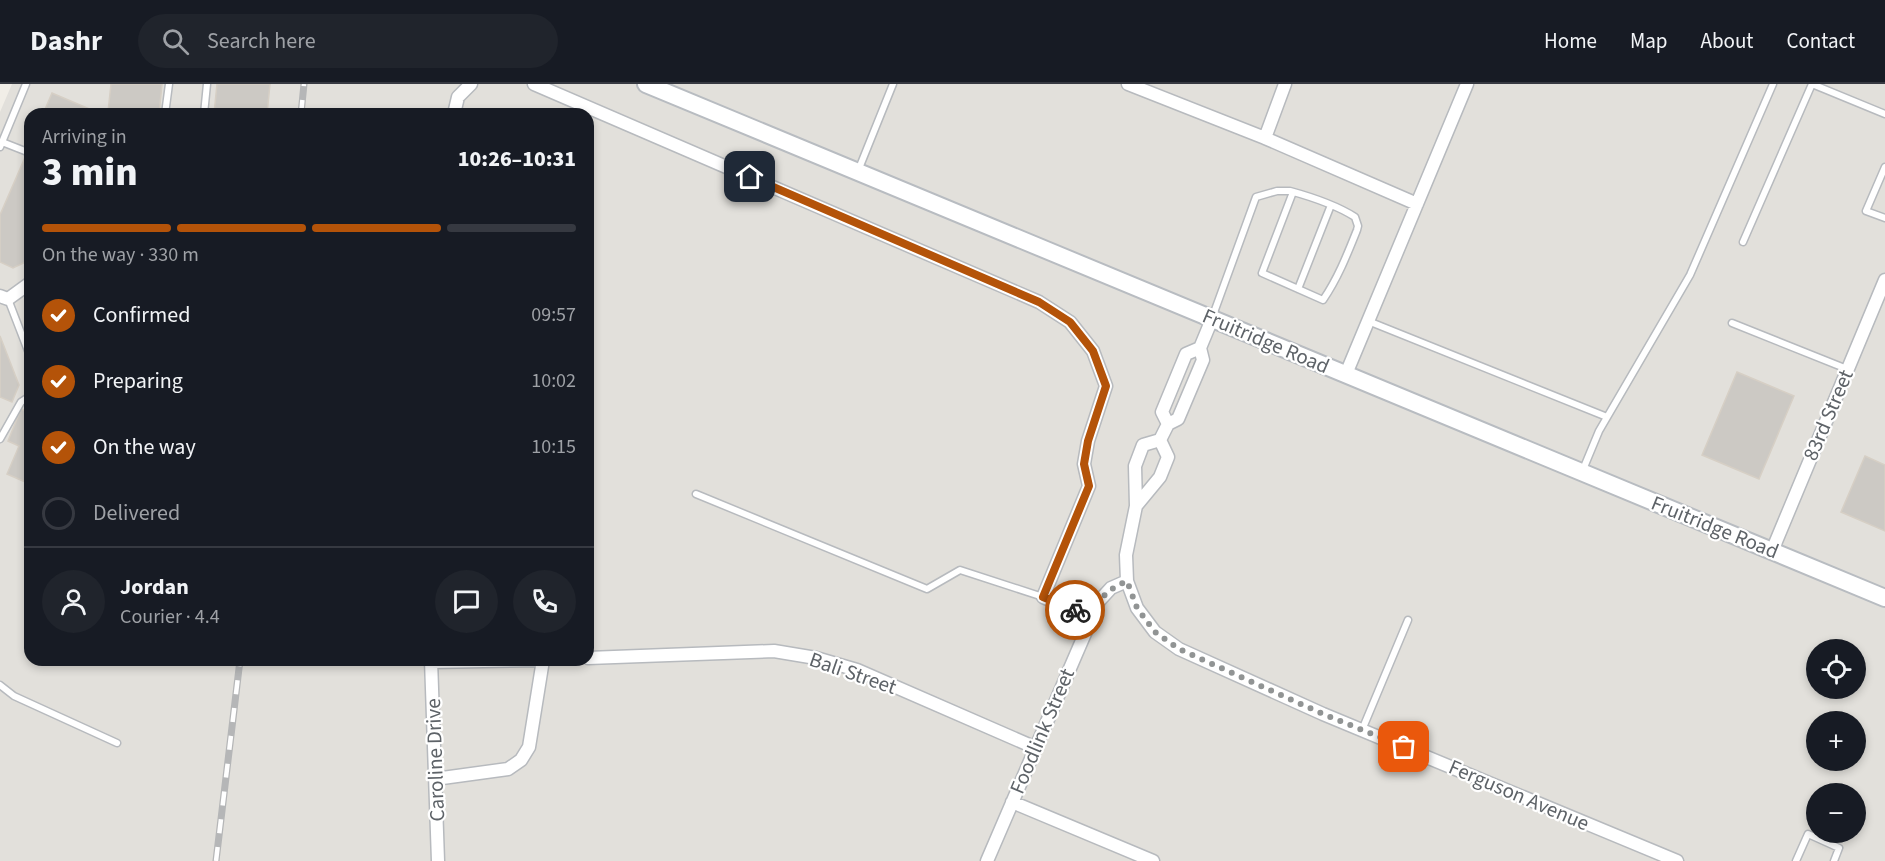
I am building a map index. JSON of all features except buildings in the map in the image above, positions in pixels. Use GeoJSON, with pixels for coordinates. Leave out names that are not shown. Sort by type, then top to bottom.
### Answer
{"type":"FeatureCollection","features":[{"type":"Feature","properties":{"kind":"main road","name":"Fruitridge Road"},"geometry":{"type":"LineString","coordinates":[[646,84],[1885,598]]}},
{"type":"Feature","properties":{"kind":"street"},"geometry":{"type":"LineString","coordinates":[[455,108],[458,97],[471,84]]}},
{"type":"Feature","properties":{"kind":"street"},"geometry":{"type":"LineString","coordinates":[[534,84],[590,108]]}},
{"type":"Feature","properties":{"kind":"street"},"geometry":{"type":"LineString","coordinates":[[1128,84],[1265,138],[1417,204]]}},
{"type":"Feature","properties":{"kind":"street"},"geometry":{"type":"LineString","coordinates":[[1265,138],[1285,84]]}},
{"type":"Feature","properties":{"kind":"street"},"geometry":{"type":"LineString","coordinates":[[1346,374],[1467,84]]}},
{"type":"Feature","properties":{"kind":"street"},"geometry":{"type":"LineString","coordinates":[[594,110],[1039,302],[1070,322],[1093,351],[1106,386],[1088,441],[1084,464],[1089,486],[1043,597],[1091,617]]}},
{"type":"Feature","properties":{"kind":"street","name":"83rd Street"},"geometry":{"type":"LineString","coordinates":[[1772,551],[1885,280]]}},
{"type":"Feature","properties":{"kind":"street"},"geometry":{"type":"LineString","coordinates":[[4,298],[24,286]]}},
{"type":"Feature","properties":{"kind":"street"},"geometry":{"type":"LineString","coordinates":[[1127,581],[1126,555],[1136,506],[1135,466],[1143,445],[1160,440],[1168,424],[1178,419],[1203,360],[1200,348],[1212,319]]}},
{"type":"Feature","properties":{"kind":"street"},"geometry":{"type":"LineString","coordinates":[[1168,424],[1162,412],[1186,354],[1200,348]]}},
{"type":"Feature","properties":{"kind":"street"},"geometry":{"type":"LineString","coordinates":[[1136,506],[1160,477],[1168,457],[1160,440]]}},
{"type":"Feature","properties":{"kind":"street","name":"Foodlink Street"},"geometry":{"type":"LineString","coordinates":[[987,861],[1099,601],[1111,588],[1127,581]]}},
{"type":"Feature","properties":{"kind":"street","name":"Ferguson Avenue"},"geometry":{"type":"LineString","coordinates":[[1127,581],[1137,608],[1155,632],[1179,649],[1362,730],[1677,861]]}},
{"type":"Feature","properties":{"kind":"street","name":"Bali Street"},"geometry":{"type":"LineString","coordinates":[[594,658],[774,651],[816,658],[857,670],[1036,747]]}},
{"type":"Feature","properties":{"kind":"street","name":"Caroline Drive"},"geometry":{"type":"LineString","coordinates":[[431,666],[438,861]]}},
{"type":"Feature","properties":{"kind":"street"},"geometry":{"type":"LineString","coordinates":[[435,779],[508,769],[521,760],[529,747],[542,666]]}},
{"type":"Feature","properties":{"kind":"street"},"geometry":{"type":"LineString","coordinates":[[1012,802],[1153,861]]}},
{"type":"Feature","properties":{"kind":"lane"},"geometry":{"type":"LineString","coordinates":[[24,151],[1,145],[26,84]]}},
{"type":"Feature","properties":{"kind":"lane"},"geometry":{"type":"LineString","coordinates":[[166,108],[169,84]]}},
{"type":"Feature","properties":{"kind":"lane"},"geometry":{"type":"LineString","coordinates":[[205,108],[207,84]]}},
{"type":"Feature","properties":{"kind":"lane"},"geometry":{"type":"LineString","coordinates":[[858,172],[893,84]]}},
{"type":"Feature","properties":{"kind":"lane"},"geometry":{"type":"LineString","coordinates":[[1582,472],[1599,430],[1690,275],[1773,84]]}},
{"type":"Feature","properties":{"kind":"lane"},"geometry":{"type":"LineString","coordinates":[[1743,242],[1812,84],[1885,114]]}},
{"type":"Feature","properties":{"kind":"lane"},"geometry":{"type":"LineString","coordinates":[[1885,167],[1866,211],[1885,218]]}},
{"type":"Feature","properties":{"kind":"lane"},"geometry":{"type":"LineString","coordinates":[[1212,319],[1257,196],[1276,191],[1293,192],[1331,205],[1355,217],[1358,226],[1342,269],[1323,300],[1262,273],[1293,192]]}},
{"type":"Feature","properties":{"kind":"lane"},"geometry":{"type":"LineString","coordinates":[[1298,289],[1331,205]]}},
{"type":"Feature","properties":{"kind":"lane"},"geometry":{"type":"LineString","coordinates":[[4,298],[24,343]]}},
{"type":"Feature","properties":{"kind":"lane"},"geometry":{"type":"LineString","coordinates":[[1368,321],[1607,417]]}},
{"type":"Feature","properties":{"kind":"lane"},"geometry":{"type":"LineString","coordinates":[[1732,323],[1847,369]]}},
{"type":"Feature","properties":{"kind":"lane"},"geometry":{"type":"LineString","coordinates":[[0,439],[24,400]]}},
{"type":"Feature","properties":{"kind":"lane"},"geometry":{"type":"LineString","coordinates":[[696,494],[927,589],[960,570],[1043,597]]}},
{"type":"Feature","properties":{"kind":"lane"},"geometry":{"type":"LineString","coordinates":[[1362,730],[1408,620]]}},
{"type":"Feature","properties":{"kind":"lane"},"geometry":{"type":"LineString","coordinates":[[0,685],[14,696],[117,742]]}},
{"type":"Feature","properties":{"kind":"lane"},"geometry":{"type":"LineString","coordinates":[[1796,861],[1808,834],[1839,848],[1834,861]]}},
{"type":"Feature","properties":{"kind":"shaded area"},"geometry":{"type":"Polygon","coordinates":[[[12,84],[1885,84],[1885,861],[0,861],[0,112],[12,84]]]}},
{"type":"Feature","properties":{"kind":"railway"},"geometry":{"type":"LineString","coordinates":[[302,108],[304,84]]}},
{"type":"Feature","properties":{"kind":"railway"},"geometry":{"type":"LineString","coordinates":[[216,861],[239,666]]}},
{"type":"Feature","properties":{"kind":"way so far"},"geometry":{"type":"LineString","coordinates":[[1075,610],[1091,617],[1099,601],[1111,588],[1127,581],[1137,608],[1155,632],[1179,649],[1323,714],[1404,747]]}},
{"type":"Feature","properties":{"kind":"route"},"geometry":{"type":"LineString","coordinates":[[750,177],[1039,302],[1070,322],[1093,351],[1106,386],[1088,441],[1084,464],[1089,486],[1043,597],[1075,610]]}}]}
